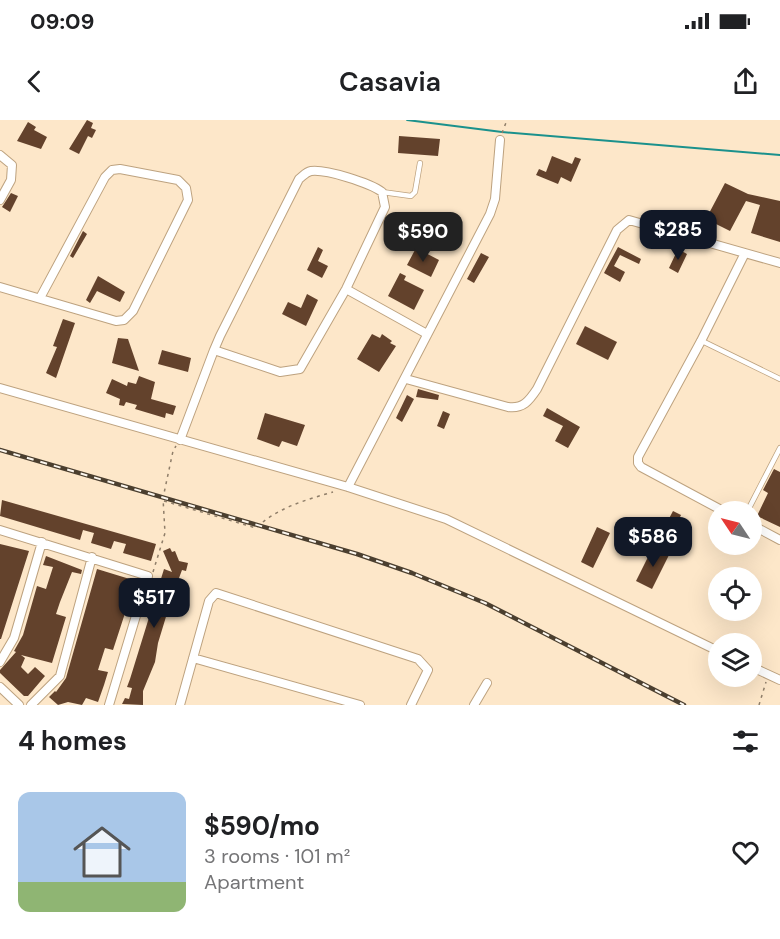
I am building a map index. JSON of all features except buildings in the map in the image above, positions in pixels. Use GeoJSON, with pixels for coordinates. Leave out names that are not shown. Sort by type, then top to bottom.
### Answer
{"type":"FeatureCollection","features":[{"type":"Feature","properties":{"kind":"street"},"geometry":{"type":"LineString","coordinates":[[348,487],[490,214],[495,199],[500,140]]}},
{"type":"Feature","properties":{"kind":"street"},"geometry":{"type":"LineString","coordinates":[[0,155],[12,165],[13,173],[0,200]]}},
{"type":"Feature","properties":{"kind":"street"},"geometry":{"type":"LineString","coordinates":[[0,287],[116,321],[129,316],[188,200],[186,188],[178,180],[120,169],[108,173],[40,298]]}},
{"type":"Feature","properties":{"kind":"street"},"geometry":{"type":"LineString","coordinates":[[180,440],[214,350],[299,179],[308,172],[322,172],[374,186],[382,192],[385,207],[346,290],[300,369],[280,372],[214,350]]}},
{"type":"Feature","properties":{"kind":"street"},"geometry":{"type":"LineString","coordinates":[[406,379],[508,407],[522,406],[537,389],[617,230],[629,220],[780,263]]}},
{"type":"Feature","properties":{"kind":"street"},"geometry":{"type":"LineString","coordinates":[[708,502],[638,463],[638,457],[701,341],[745,253]]}},
{"type":"Feature","properties":{"kind":"street"},"geometry":{"type":"LineString","coordinates":[[346,290],[427,334]]}},
{"type":"Feature","properties":{"kind":"street"},"geometry":{"type":"LineString","coordinates":[[0,388],[348,487],[446,519],[708,646]]}},
{"type":"Feature","properties":{"kind":"street"},"geometry":{"type":"LineString","coordinates":[[0,530],[148,576],[109,705]]}},
{"type":"Feature","properties":{"kind":"street"},"geometry":{"type":"LineString","coordinates":[[762,530],[780,540]]}},
{"type":"Feature","properties":{"kind":"street"},"geometry":{"type":"LineString","coordinates":[[0,662],[14,638],[42,542]]}},
{"type":"Feature","properties":{"kind":"street"},"geometry":{"type":"LineString","coordinates":[[32,705],[60,676],[92,557]]}},
{"type":"Feature","properties":{"kind":"street"},"geometry":{"type":"LineString","coordinates":[[180,705],[209,601],[216,593],[418,659],[428,670],[411,705]]}},
{"type":"Feature","properties":{"kind":"street"},"geometry":{"type":"LineString","coordinates":[[193,658],[360,705]]}},
{"type":"Feature","properties":{"kind":"street"},"geometry":{"type":"LineString","coordinates":[[762,672],[780,680]]}},
{"type":"Feature","properties":{"kind":"street"},"geometry":{"type":"LineString","coordinates":[[474,705],[487,683]]}},
{"type":"Feature","properties":{"kind":"street"},"geometry":{"type":"LineString","coordinates":[[0,687],[19,705]]}},
{"type":"Feature","properties":{"kind":"lane"},"geometry":{"type":"LineString","coordinates":[[382,192],[411,196],[415,192],[420,163]]}},
{"type":"Feature","properties":{"kind":"lane"},"geometry":{"type":"LineString","coordinates":[[701,341],[780,379]]}},
{"type":"Feature","properties":{"kind":"lane"},"geometry":{"type":"LineString","coordinates":[[753,501],[780,448]]}},
{"type":"Feature","properties":{"kind":"path"},"geometry":{"type":"LineString","coordinates":[[500,140],[507,120]]}},
{"type":"Feature","properties":{"kind":"path"},"geometry":{"type":"LineString","coordinates":[[148,576],[156,570],[165,533],[164,501],[173,451],[180,440]]}},
{"type":"Feature","properties":{"kind":"path"},"geometry":{"type":"LineString","coordinates":[[164,501],[256,528],[264,519],[297,503],[348,487]]}},
{"type":"Feature","properties":{"kind":"path"},"geometry":{"type":"LineString","coordinates":[[759,705],[769,676]]}},
{"type":"Feature","properties":{"kind":"waterway"},"geometry":{"type":"LineString","coordinates":[[407,120],[502,132],[780,155]]}},
{"type":"Feature","properties":{"kind":"railway"},"geometry":{"type":"LineString","coordinates":[[0,450],[357,554],[412,573],[485,603],[684,705]]}}]}
